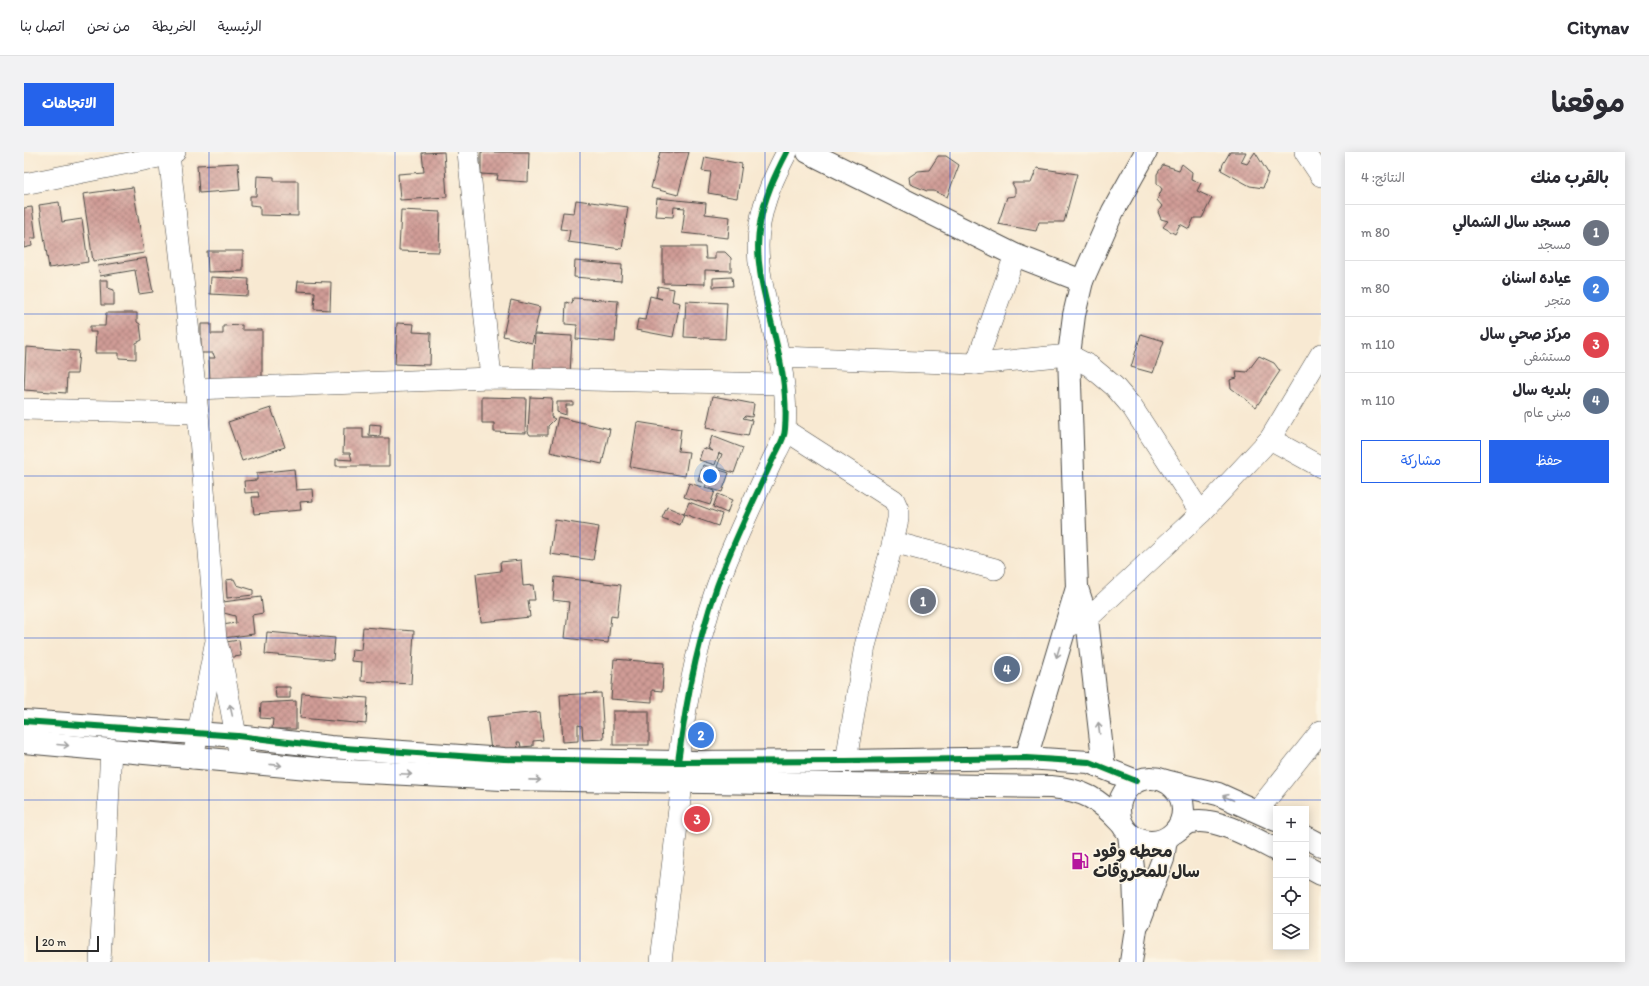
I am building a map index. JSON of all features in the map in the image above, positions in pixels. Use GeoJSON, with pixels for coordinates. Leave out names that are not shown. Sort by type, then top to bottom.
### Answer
{"type":"FeatureCollection","features":[{"type":"Feature","properties":{"kind":"street"},"geometry":{"type":"LineString","coordinates":[[468,152],[491,378]]}},
{"type":"Feature","properties":{"kind":"street"},"geometry":{"type":"LineString","coordinates":[[678,762],[682,728],[701,639],[712,601],[726,563],[785,430],[783,384],[779,356],[763,289],[758,252],[759,225],[764,202],[787,152]]}},
{"type":"Feature","properties":{"kind":"street"},"geometry":{"type":"LineString","coordinates":[[808,152],[1015,255],[1082,281]]}},
{"type":"Feature","properties":{"kind":"street"},"geometry":{"type":"LineString","coordinates":[[1104,767],[1087,619],[1077,588],[1070,355],[1074,315],[1082,281],[1113,211],[1146,152]]}},
{"type":"Feature","properties":{"kind":"street"},"geometry":{"type":"LineString","coordinates":[[1305,152],[1321,176]]}},
{"type":"Feature","properties":{"kind":"street"},"geometry":{"type":"LineString","coordinates":[[24,184],[170,153],[196,389],[216,640],[238,736],[242,762]]}},
{"type":"Feature","properties":{"kind":"street"},"geometry":{"type":"LineString","coordinates":[[976,364],[1015,255]]}},
{"type":"Feature","properties":{"kind":"street"},"geometry":{"type":"LineString","coordinates":[[1065,627],[1087,619],[1201,513],[1270,439],[1321,354]]}},
{"type":"Feature","properties":{"kind":"street"},"geometry":{"type":"LineString","coordinates":[[779,356],[976,364],[1070,355],[1090,366],[1114,386],[1132,407],[1201,513]]}},
{"type":"Feature","properties":{"kind":"street"},"geometry":{"type":"LineString","coordinates":[[196,389],[491,378],[783,384]]}},
{"type":"Feature","properties":{"kind":"street"},"geometry":{"type":"LineString","coordinates":[[24,409],[198,413]]}},
{"type":"Feature","properties":{"kind":"street"},"geometry":{"type":"LineString","coordinates":[[785,430],[894,500],[898,509],[893,542],[865,646],[846,761]]}},
{"type":"Feature","properties":{"kind":"street"},"geometry":{"type":"LineString","coordinates":[[1270,439],[1321,467]]}},
{"type":"Feature","properties":{"kind":"street"},"geometry":{"type":"LineString","coordinates":[[893,542],[995,569]]}},
{"type":"Feature","properties":{"kind":"street"},"geometry":{"type":"LineString","coordinates":[[1026,758],[1077,588]]}},
{"type":"Feature","properties":{"kind":"street"},"geometry":{"type":"LineString","coordinates":[[193,758],[216,640]]}},
{"type":"Feature","properties":{"kind":"street"},"geometry":{"type":"LineString","coordinates":[[24,721],[238,736],[330,747],[504,759],[678,762],[1026,758],[1078,760],[1104,767],[1136,781]]}},
{"type":"Feature","properties":{"kind":"street"},"geometry":{"type":"LineString","coordinates":[[1131,962],[1136,928],[1134,876],[1125,829],[1118,811],[1120,799],[1126,788],[1136,781],[1151,778],[1218,794],[1267,815],[1321,731]]}},
{"type":"Feature","properties":{"kind":"street"},"geometry":{"type":"LineString","coordinates":[[24,742],[330,770],[502,779],[1069,789],[1088,795],[1101,803],[1125,829],[1140,841],[1154,843],[1171,836],[1189,822],[1201,821],[1236,830],[1273,848]]}},
{"type":"Feature","properties":{"kind":"street"},"geometry":{"type":"LineString","coordinates":[[100,962],[111,749]]}},
{"type":"Feature","properties":{"kind":"street"},"geometry":{"type":"LineString","coordinates":[[940,786],[942,760]]}},
{"type":"Feature","properties":{"kind":"street"},"geometry":{"type":"LineString","coordinates":[[1136,928],[1158,874],[1171,836],[1183,819],[1183,804],[1177,791],[1165,781]]}},
{"type":"Feature","properties":{"kind":"street"},"geometry":{"type":"LineString","coordinates":[[661,962],[682,783]]}},
{"type":"Feature","properties":{"kind":"street"},"geometry":{"type":"LineString","coordinates":[[1309,838],[1321,845]]}},
{"type":"Feature","properties":{"kind":"street"},"geometry":{"type":"LineString","coordinates":[[1309,868],[1321,874]]}},
{"type":"Feature","properties":{"kind":"building"},"geometry":{"type":"Polygon","coordinates":[[[444,152],[447,197],[400,200],[398,174],[424,172],[422,153],[444,152]]]}},
{"type":"Feature","properties":{"kind":"building"},"geometry":{"type":"Polygon","coordinates":[[[481,152],[529,152],[528,182],[497,180],[498,175],[481,174],[481,152]]]}},
{"type":"Feature","properties":{"kind":"building"},"geometry":{"type":"Polygon","coordinates":[[[660,152],[689,152],[678,195],[651,188],[660,152]]]}},
{"type":"Feature","properties":{"kind":"building"},"geometry":{"type":"Polygon","coordinates":[[[1230,152],[1246,152],[1241,162],[1247,164],[1255,152],[1268,173],[1263,188],[1250,186],[1221,170],[1230,152]]]}},
{"type":"Feature","properties":{"kind":"building"},"geometry":{"type":"Polygon","coordinates":[[[938,156],[946,156],[959,165],[947,197],[934,191],[927,191],[910,184],[909,177],[918,171],[929,170],[938,156]]]}},
{"type":"Feature","properties":{"kind":"building"},"geometry":{"type":"Polygon","coordinates":[[[705,157],[742,164],[737,198],[708,193],[711,172],[702,171],[705,157]]]}},
{"type":"Feature","properties":{"kind":"building"},"geometry":{"type":"Polygon","coordinates":[[[238,163],[240,190],[199,193],[197,165],[238,163]]]}},
{"type":"Feature","properties":{"kind":"building"},"geometry":{"type":"Polygon","coordinates":[[[1182,164],[1192,172],[1191,180],[1201,183],[1197,191],[1212,198],[1202,218],[1194,218],[1189,229],[1180,224],[1175,234],[1163,227],[1168,221],[1161,219],[1158,212],[1162,206],[1157,200],[1162,189],[1157,183],[1157,174],[1163,165],[1179,170],[1182,164]]]}},
{"type":"Feature","properties":{"kind":"building"},"geometry":{"type":"Polygon","coordinates":[[[1037,168],[1077,174],[1064,222],[1039,222],[1036,231],[998,224],[1007,197],[1015,196],[1015,189],[1012,183],[1031,183],[1037,168]]]}},
{"type":"Feature","properties":{"kind":"building"},"geometry":{"type":"Polygon","coordinates":[[[257,176],[274,177],[274,181],[298,181],[298,216],[260,215],[260,206],[250,205],[250,196],[256,196],[257,176]]]}},
{"type":"Feature","properties":{"kind":"building"},"geometry":{"type":"Polygon","coordinates":[[[133,187],[144,253],[93,261],[83,194],[133,187]]]}},
{"type":"Feature","properties":{"kind":"building"},"geometry":{"type":"Polygon","coordinates":[[[657,198],[706,203],[705,214],[730,217],[728,238],[682,233],[685,208],[674,207],[673,217],[655,216],[657,198]]]}},
{"type":"Feature","properties":{"kind":"building"},"geometry":{"type":"Polygon","coordinates":[[[576,200],[628,207],[622,249],[568,242],[570,230],[560,229],[563,212],[574,213],[576,200]]]}},
{"type":"Feature","properties":{"kind":"building"},"geometry":{"type":"Polygon","coordinates":[[[59,202],[62,222],[82,219],[88,262],[49,268],[39,205],[59,202]]]}},
{"type":"Feature","properties":{"kind":"building"},"geometry":{"type":"Polygon","coordinates":[[[32,207],[36,238],[31,238],[32,246],[24,248],[24,208],[32,207]]]}},
{"type":"Feature","properties":{"kind":"building"},"geometry":{"type":"Polygon","coordinates":[[[401,210],[440,212],[439,252],[399,251],[401,210]]]}},
{"type":"Feature","properties":{"kind":"building"},"geometry":{"type":"Polygon","coordinates":[[[663,247],[705,247],[706,259],[715,259],[715,252],[725,252],[731,258],[731,271],[705,270],[705,284],[663,283],[663,247]]]}},
{"type":"Feature","properties":{"kind":"building"},"geometry":{"type":"Polygon","coordinates":[[[207,251],[243,251],[243,271],[208,272],[207,251]]]}},
{"type":"Feature","properties":{"kind":"building"},"geometry":{"type":"Polygon","coordinates":[[[146,258],[153,292],[139,294],[135,270],[100,276],[98,266],[146,258]]]}},
{"type":"Feature","properties":{"kind":"building"},"geometry":{"type":"Polygon","coordinates":[[[575,261],[622,265],[621,281],[574,277],[575,261]]]}},
{"type":"Feature","properties":{"kind":"building"},"geometry":{"type":"Polygon","coordinates":[[[211,277],[249,279],[248,296],[210,294],[211,277]]]}},
{"type":"Feature","properties":{"kind":"building"},"geometry":{"type":"Polygon","coordinates":[[[732,277],[733,286],[713,287],[713,278],[732,277]]]}},
{"type":"Feature","properties":{"kind":"building"},"geometry":{"type":"Polygon","coordinates":[[[100,280],[108,280],[108,288],[114,290],[114,305],[101,305],[100,280]]]}},
{"type":"Feature","properties":{"kind":"building"},"geometry":{"type":"Polygon","coordinates":[[[298,281],[331,282],[330,310],[314,309],[315,292],[297,291],[298,281]]]}},
{"type":"Feature","properties":{"kind":"building"},"geometry":{"type":"Polygon","coordinates":[[[658,286],[674,289],[672,301],[680,303],[673,337],[636,330],[638,319],[645,320],[650,296],[662,299],[656,297],[658,286]]]}},
{"type":"Feature","properties":{"kind":"building"},"geometry":{"type":"Polygon","coordinates":[[[573,298],[618,301],[615,342],[576,339],[577,325],[565,324],[566,302],[572,304],[573,298]]]}},
{"type":"Feature","properties":{"kind":"building"},"geometry":{"type":"Polygon","coordinates":[[[511,300],[540,307],[532,343],[503,336],[511,300]]]}},
{"type":"Feature","properties":{"kind":"building"},"geometry":{"type":"Polygon","coordinates":[[[686,301],[727,303],[725,339],[684,337],[686,301]]]}},
{"type":"Feature","properties":{"kind":"building"},"geometry":{"type":"Polygon","coordinates":[[[106,313],[137,313],[137,322],[140,324],[142,340],[136,343],[136,359],[119,358],[119,353],[95,353],[96,332],[90,332],[90,326],[105,326],[106,313]]]}},
{"type":"Feature","properties":{"kind":"building"},"geometry":{"type":"Polygon","coordinates":[[[397,323],[414,324],[413,332],[431,333],[430,365],[395,364],[397,323]]]}},
{"type":"Feature","properties":{"kind":"building"},"geometry":{"type":"Polygon","coordinates":[[[201,324],[211,324],[211,334],[223,334],[223,326],[242,325],[242,330],[262,330],[262,379],[210,381],[209,358],[215,358],[213,353],[201,353],[201,324]]]}},
{"type":"Feature","properties":{"kind":"building"},"geometry":{"type":"Polygon","coordinates":[[[535,334],[572,336],[570,375],[533,373],[535,334]]]}},
{"type":"Feature","properties":{"kind":"building"},"geometry":{"type":"Polygon","coordinates":[[[1141,334],[1164,341],[1153,373],[1131,367],[1141,334]]]}},
{"type":"Feature","properties":{"kind":"building"},"geometry":{"type":"Polygon","coordinates":[[[26,347],[79,351],[77,374],[67,374],[66,393],[24,390],[26,347]]]}},
{"type":"Feature","properties":{"kind":"building"},"geometry":{"type":"Polygon","coordinates":[[[1259,356],[1274,363],[1280,371],[1256,407],[1231,388],[1230,380],[1237,378],[1236,371],[1247,372],[1259,356]]]}},
{"type":"Feature","properties":{"kind":"building"},"geometry":{"type":"Polygon","coordinates":[[[713,396],[754,404],[752,417],[745,416],[743,418],[752,420],[748,436],[706,428],[713,396]]]}},
{"type":"Feature","properties":{"kind":"building"},"geometry":{"type":"Polygon","coordinates":[[[482,397],[526,398],[525,433],[494,432],[494,423],[482,423],[482,397]]]}},
{"type":"Feature","properties":{"kind":"building"},"geometry":{"type":"Polygon","coordinates":[[[530,397],[552,398],[551,417],[555,419],[548,426],[548,435],[530,435],[528,432],[530,397]]]}},
{"type":"Feature","properties":{"kind":"building"},"geometry":{"type":"Polygon","coordinates":[[[557,402],[573,402],[573,405],[566,405],[566,415],[557,412],[557,402]]]}},
{"type":"Feature","properties":{"kind":"building"},"geometry":{"type":"Polygon","coordinates":[[[271,408],[285,447],[242,461],[228,422],[271,408]]]}},
{"type":"Feature","properties":{"kind":"building"},"geometry":{"type":"Polygon","coordinates":[[[558,417],[610,429],[602,464],[550,452],[558,417]]]}},
{"type":"Feature","properties":{"kind":"building"},"geometry":{"type":"Polygon","coordinates":[[[637,422],[681,429],[678,451],[689,452],[685,476],[630,467],[637,422]]]}},
{"type":"Feature","properties":{"kind":"building"},"geometry":{"type":"Polygon","coordinates":[[[370,424],[381,425],[380,436],[369,435],[370,424]]]}},
{"type":"Feature","properties":{"kind":"building"},"geometry":{"type":"Polygon","coordinates":[[[344,428],[363,428],[363,438],[389,438],[389,466],[336,466],[336,459],[352,460],[350,453],[343,453],[344,428]]]}},
{"type":"Feature","properties":{"kind":"building"},"geometry":{"type":"Polygon","coordinates":[[[712,436],[743,448],[734,473],[717,467],[722,454],[719,453],[715,465],[699,460],[703,448],[713,451],[708,448],[712,436]]]}},
{"type":"Feature","properties":{"kind":"building"},"geometry":{"type":"Polygon","coordinates":[[[703,465],[729,473],[722,492],[705,487],[707,483],[698,481],[703,465]]]}},
{"type":"Feature","properties":{"kind":"building"},"geometry":{"type":"Polygon","coordinates":[[[294,469],[296,490],[312,489],[313,501],[300,502],[301,510],[254,514],[252,497],[259,497],[258,492],[245,493],[244,481],[257,480],[257,473],[294,469]]]}},
{"type":"Feature","properties":{"kind":"building"},"geometry":{"type":"Polygon","coordinates":[[[689,483],[715,491],[710,505],[684,497],[689,483]]]}},
{"type":"Feature","properties":{"kind":"building"},"geometry":{"type":"Polygon","coordinates":[[[718,494],[732,500],[727,513],[713,507],[718,494]]]}},
{"type":"Feature","properties":{"kind":"building"},"geometry":{"type":"Polygon","coordinates":[[[689,502],[722,514],[718,526],[684,514],[689,502]]]}},
{"type":"Feature","properties":{"kind":"building"},"geometry":{"type":"Polygon","coordinates":[[[667,507],[684,514],[680,525],[662,518],[667,507]]]}},
{"type":"Feature","properties":{"kind":"building"},"geometry":{"type":"Polygon","coordinates":[[[555,520],[599,527],[593,560],[550,554],[555,520]]]}},
{"type":"Feature","properties":{"kind":"building"},"geometry":{"type":"Polygon","coordinates":[[[521,560],[523,586],[533,585],[535,600],[528,600],[530,617],[481,622],[476,574],[501,571],[500,562],[521,560]]]}},
{"type":"Feature","properties":{"kind":"building"},"geometry":{"type":"Polygon","coordinates":[[[555,577],[621,585],[617,617],[611,616],[608,643],[565,638],[569,602],[553,600],[555,577]]]}},
{"type":"Feature","properties":{"kind":"building"},"geometry":{"type":"Polygon","coordinates":[[[234,579],[237,585],[253,590],[253,595],[227,598],[226,580],[234,579]]]}},
{"type":"Feature","properties":{"kind":"building"},"geometry":{"type":"Polygon","coordinates":[[[261,597],[263,613],[252,615],[254,634],[224,638],[222,625],[236,623],[235,616],[224,613],[223,602],[261,597]]]}},
{"type":"Feature","properties":{"kind":"building"},"geometry":{"type":"Polygon","coordinates":[[[363,627],[414,631],[411,684],[361,681],[362,662],[351,661],[352,649],[361,650],[363,627]]]}},
{"type":"Feature","properties":{"kind":"building"},"geometry":{"type":"Polygon","coordinates":[[[267,632],[335,638],[333,660],[265,654],[267,632]]]}},
{"type":"Feature","properties":{"kind":"building"},"geometry":{"type":"Polygon","coordinates":[[[239,640],[241,656],[227,658],[226,642],[239,640]]]}},
{"type":"Feature","properties":{"kind":"building"},"geometry":{"type":"Polygon","coordinates":[[[614,659],[664,663],[662,691],[652,690],[652,702],[611,699],[614,659]]]}},
{"type":"Feature","properties":{"kind":"building"},"geometry":{"type":"Polygon","coordinates":[[[275,687],[290,687],[290,698],[276,698],[275,687]]]}},
{"type":"Feature","properties":{"kind":"building"},"geometry":{"type":"Polygon","coordinates":[[[302,693],[368,698],[366,724],[300,718],[302,693]]]}},
{"type":"Feature","properties":{"kind":"building"},"geometry":{"type":"Polygon","coordinates":[[[601,693],[604,739],[583,740],[582,726],[578,725],[578,741],[563,742],[560,695],[601,693]]]}},
{"type":"Feature","properties":{"kind":"building"},"geometry":{"type":"Polygon","coordinates":[[[296,701],[296,729],[272,729],[273,719],[260,718],[261,703],[296,701]]]}},
{"type":"Feature","properties":{"kind":"building"},"geometry":{"type":"Polygon","coordinates":[[[613,711],[649,711],[649,745],[613,745],[613,711]]]}},
{"type":"Feature","properties":{"kind":"building"},"geometry":{"type":"Polygon","coordinates":[[[540,712],[543,740],[533,741],[533,746],[521,747],[520,742],[517,742],[518,748],[491,751],[487,717],[540,712]]]}},
{"type":"Feature","properties":{"kind":"cycle path"},"geometry":{"type":"LineString","coordinates":[[678,762],[690,686],[709,611],[731,550],[785,433],[786,415],[784,388],[777,348],[762,285],[758,236],[767,196],[787,152]]}},
{"type":"Feature","properties":{"kind":"cycle path"},"geometry":{"type":"LineString","coordinates":[[24,721],[238,736],[330,747],[504,759],[678,762],[1026,758],[1089,762],[1136,781]]}},
{"type":"Feature","properties":{"kind":"place","name":"مسجد سال الشمالي"},"geometry":{"type":"Point","coordinates":[923,601]}},
{"type":"Feature","properties":{"kind":"place","name":"بلديه سال"},"geometry":{"type":"Point","coordinates":[1007,669]}},
{"type":"Feature","properties":{"kind":"place","name":"عياده اسنان"},"geometry":{"type":"Point","coordinates":[701,735]}},
{"type":"Feature","properties":{"kind":"place","name":"مركز صحي سال"},"geometry":{"type":"Point","coordinates":[697,819]}},
{"type":"Feature","properties":{"kind":"place","name":"محطه وقود سال للمحروقات"},"geometry":{"type":"Point","coordinates":[1080,861]}}]}
